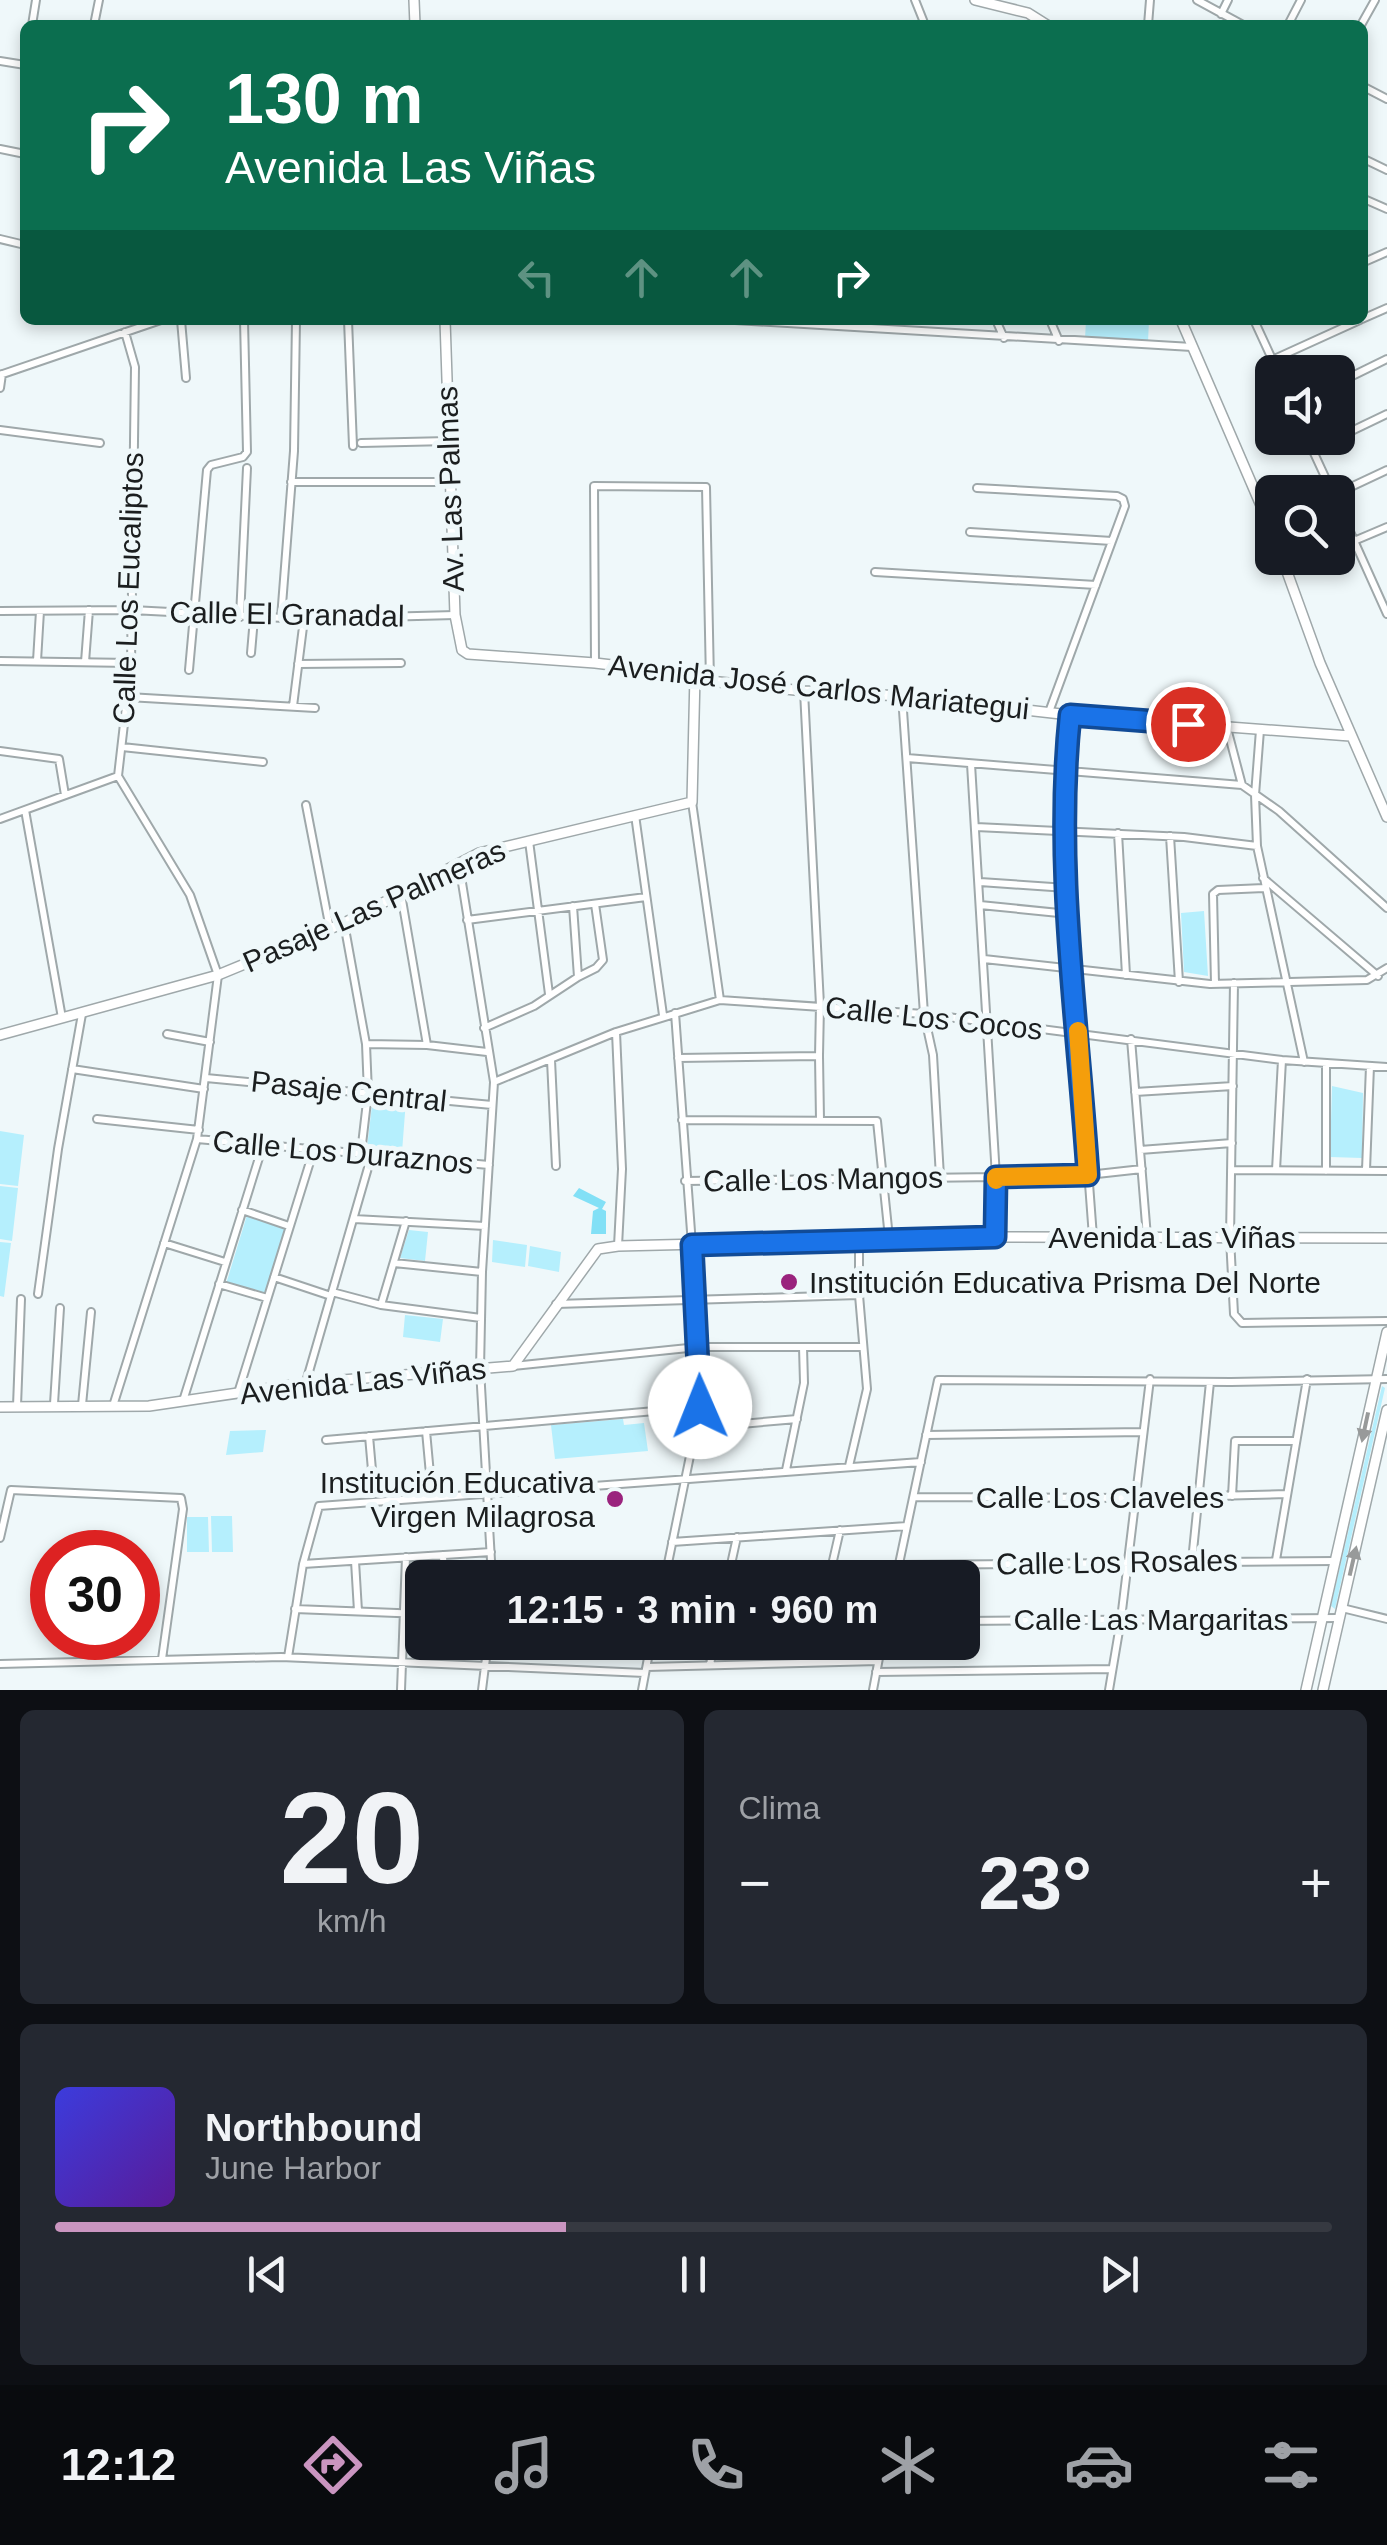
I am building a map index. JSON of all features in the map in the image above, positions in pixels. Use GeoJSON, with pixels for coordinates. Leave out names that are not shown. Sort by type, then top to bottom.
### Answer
{"type":"FeatureCollection","features":[{"type":"Feature","properties":{"kind":"street"},"geometry":{"type":"LineString","coordinates":[[975,0],[1028,13],[1040,20]]}},
{"type":"Feature","properties":{"kind":"street"},"geometry":{"type":"LineString","coordinates":[[1197,0],[1233,20]]}},
{"type":"Feature","properties":{"kind":"street"},"geometry":{"type":"LineString","coordinates":[[1221,14],[1228,0]]}},
{"type":"Feature","properties":{"kind":"street"},"geometry":{"type":"LineString","coordinates":[[0,388],[1,374],[145,325]]}},
{"type":"Feature","properties":{"kind":"street"},"geometry":{"type":"LineString","coordinates":[[181,325],[186,378]]}},
{"type":"Feature","properties":{"kind":"street"},"geometry":{"type":"LineString","coordinates":[[189,670],[208,467],[244,457],[246,452],[244,325]]}},
{"type":"Feature","properties":{"kind":"street"},"geometry":{"type":"LineString","coordinates":[[281,618],[291,482],[296,325]]}},
{"type":"Feature","properties":{"kind":"street"},"geometry":{"type":"LineString","coordinates":[[348,325],[357,444],[449,441]]}},
{"type":"Feature","properties":{"kind":"street","name":"Av. Las Palmas"},"geometry":{"type":"LineString","coordinates":[[444,325],[455,615],[459,642],[468,654]]}},
{"type":"Feature","properties":{"kind":"street"},"geometry":{"type":"LineString","coordinates":[[873,325],[1004,338],[1192,347]]}},
{"type":"Feature","properties":{"kind":"street"},"geometry":{"type":"LineString","coordinates":[[922,325],[922,332]]}},
{"type":"Feature","properties":{"kind":"street"},"geometry":{"type":"LineString","coordinates":[[998,325],[1004,338]]}},
{"type":"Feature","properties":{"kind":"street"},"geometry":{"type":"LineString","coordinates":[[1052,325],[1059,340]]}},
{"type":"Feature","properties":{"kind":"street"},"geometry":{"type":"LineString","coordinates":[[1182,325],[1255,489]]}},
{"type":"Feature","properties":{"kind":"street"},"geometry":{"type":"LineString","coordinates":[[1256,325],[1270,355]]}},
{"type":"Feature","properties":{"kind":"street"},"geometry":{"type":"LineString","coordinates":[[1283,355],[1348,325]]}},
{"type":"Feature","properties":{"kind":"street","name":"Calle Los Eucaliptos"},"geometry":{"type":"LineString","coordinates":[[118,776],[128,697],[132,610],[135,367],[125,332]]}},
{"type":"Feature","properties":{"kind":"street"},"geometry":{"type":"LineString","coordinates":[[1355,375],[1387,360]]}},
{"type":"Feature","properties":{"kind":"street"},"geometry":{"type":"LineString","coordinates":[[1355,429],[1387,414]]}},
{"type":"Feature","properties":{"kind":"street"},"geometry":{"type":"LineString","coordinates":[[0,430],[100,444]]}},
{"type":"Feature","properties":{"kind":"street"},"geometry":{"type":"LineString","coordinates":[[240,617],[247,468]]}},
{"type":"Feature","properties":{"kind":"street"},"geometry":{"type":"LineString","coordinates":[[1355,484],[1387,470]]}},
{"type":"Feature","properties":{"kind":"street"},"geometry":{"type":"LineString","coordinates":[[291,482],[450,482]]}},
{"type":"Feature","properties":{"kind":"street"},"geometry":{"type":"LineString","coordinates":[[595,662],[594,486],[706,487],[710,681]]}},
{"type":"Feature","properties":{"kind":"street"},"geometry":{"type":"LineString","coordinates":[[976,488],[1123,499],[1125,506],[1049,713]]}},
{"type":"Feature","properties":{"kind":"street"},"geometry":{"type":"LineString","coordinates":[[1355,541],[1387,527]]}},
{"type":"Feature","properties":{"kind":"street"},"geometry":{"type":"LineString","coordinates":[[970,532],[1112,541]]}},
{"type":"Feature","properties":{"kind":"street"},"geometry":{"type":"LineString","coordinates":[[1355,543],[1387,614]]}},
{"type":"Feature","properties":{"kind":"street"},"geometry":{"type":"LineString","coordinates":[[875,572],[1096,585]]}},
{"type":"Feature","properties":{"kind":"street"},"geometry":{"type":"LineString","coordinates":[[1288,575],[1350,736],[1382,795],[1387,817]]}},
{"type":"Feature","properties":{"kind":"street"},"geometry":{"type":"LineString","coordinates":[[1374,586],[1387,580]]}},
{"type":"Feature","properties":{"kind":"street"},"geometry":{"type":"LineString","coordinates":[[85,662],[89,610]]}},
{"type":"Feature","properties":{"kind":"street","name":"Calle El Granadal"},"geometry":{"type":"LineString","coordinates":[[0,611],[132,610],[304,619],[455,615]]}},
{"type":"Feature","properties":{"kind":"street"},"geometry":{"type":"LineString","coordinates":[[37,661],[40,611]]}},
{"type":"Feature","properties":{"kind":"street"},"geometry":{"type":"LineString","coordinates":[[251,653],[254,618]]}},
{"type":"Feature","properties":{"kind":"street"},"geometry":{"type":"LineString","coordinates":[[293,706],[304,619]]}},
{"type":"Feature","properties":{"kind":"street","name":"Avenida José Carlos Mariategui"},"geometry":{"type":"LineString","coordinates":[[468,654],[595,662],[696,675],[710,681],[804,691],[902,696],[1070,715],[1350,736]]}},
{"type":"Feature","properties":{"kind":"street"},"geometry":{"type":"LineString","coordinates":[[0,660],[130,662]]}},
{"type":"Feature","properties":{"kind":"street"},"geometry":{"type":"LineString","coordinates":[[298,664],[401,663]]}},
{"type":"Feature","properties":{"kind":"street"},"geometry":{"type":"LineString","coordinates":[[696,675],[692,802],[720,1000]]}},
{"type":"Feature","properties":{"kind":"street"},"geometry":{"type":"LineString","coordinates":[[804,691],[820,1005],[820,1120]]}},
{"type":"Feature","properties":{"kind":"street"},"geometry":{"type":"LineString","coordinates":[[902,696],[924,1014],[933,1056],[940,1177]]}},
{"type":"Feature","properties":{"kind":"street"},"geometry":{"type":"LineString","coordinates":[[128,697],[315,708]]}},
{"type":"Feature","properties":{"kind":"street"},"geometry":{"type":"LineString","coordinates":[[1070,715],[1064,772],[1067,888],[1093,1237]]}},
{"type":"Feature","properties":{"kind":"street"},"geometry":{"type":"LineString","coordinates":[[1227,728],[1242,785]]}},
{"type":"Feature","properties":{"kind":"street"},"geometry":{"type":"LineString","coordinates":[[1260,730],[1257,846],[1304,1062]]}},
{"type":"Feature","properties":{"kind":"street"},"geometry":{"type":"LineString","coordinates":[[122,747],[263,762]]}},
{"type":"Feature","properties":{"kind":"street"},"geometry":{"type":"LineString","coordinates":[[0,751],[58,759],[65,796]]}},
{"type":"Feature","properties":{"kind":"street"},"geometry":{"type":"LineString","coordinates":[[907,758],[1242,785],[1279,811],[1387,908]]}},
{"type":"Feature","properties":{"kind":"street"},"geometry":{"type":"LineString","coordinates":[[971,764],[996,1177],[995,1237]]}},
{"type":"Feature","properties":{"kind":"street"},"geometry":{"type":"LineString","coordinates":[[0,819],[118,776],[190,896],[218,975],[198,1134],[113,1406]]}},
{"type":"Feature","properties":{"kind":"street","name":"Pasaje Las Palmeras"},"geometry":{"type":"LineString","coordinates":[[0,1035],[218,975],[344,923],[480,853],[692,802]]}},
{"type":"Feature","properties":{"kind":"street"},"geometry":{"type":"LineString","coordinates":[[306,805],[330,929]]}},
{"type":"Feature","properties":{"kind":"street"},"geometry":{"type":"LineString","coordinates":[[25,810],[62,1018]]}},
{"type":"Feature","properties":{"kind":"street"},"geometry":{"type":"LineString","coordinates":[[635,816],[663,1016]]}},
{"type":"Feature","properties":{"kind":"street"},"geometry":{"type":"LineString","coordinates":[[976,827],[1170,836],[1257,846]]}},
{"type":"Feature","properties":{"kind":"street"},"geometry":{"type":"LineString","coordinates":[[1118,833],[1126,975]]}},
{"type":"Feature","properties":{"kind":"street"},"geometry":{"type":"LineString","coordinates":[[1170,836],[1180,982]]}},
{"type":"Feature","properties":{"kind":"street"},"geometry":{"type":"LineString","coordinates":[[529,840],[549,994]]}},
{"type":"Feature","properties":{"kind":"street"},"geometry":{"type":"LineString","coordinates":[[459,863],[494,1082],[480,1369],[491,1560]]}},
{"type":"Feature","properties":{"kind":"street"},"geometry":{"type":"LineString","coordinates":[[1262,878],[1378,976]]}},
{"type":"Feature","properties":{"kind":"street"},"geometry":{"type":"LineString","coordinates":[[980,882],[1067,888]]}},
{"type":"Feature","properties":{"kind":"street"},"geometry":{"type":"LineString","coordinates":[[1214,984],[1213,894],[1218,890],[1264,888]]}},
{"type":"Feature","properties":{"kind":"street"},"geometry":{"type":"LineString","coordinates":[[401,894],[427,1045]]}},
{"type":"Feature","properties":{"kind":"street"},"geometry":{"type":"LineString","coordinates":[[467,920],[646,897]]}},
{"type":"Feature","properties":{"kind":"street"},"geometry":{"type":"LineString","coordinates":[[484,1028],[534,1006],[596,968],[603,960],[595,904]]}},
{"type":"Feature","properties":{"kind":"street"},"geometry":{"type":"LineString","coordinates":[[980,905],[1069,914]]}},
{"type":"Feature","properties":{"kind":"street"},"geometry":{"type":"LineString","coordinates":[[573,906],[578,977]]}},
{"type":"Feature","properties":{"kind":"street"},"geometry":{"type":"LineString","coordinates":[[344,923],[366,1044],[368,1094],[362,1153]]}},
{"type":"Feature","properties":{"kind":"street"},"geometry":{"type":"LineString","coordinates":[[984,959],[1214,984],[1368,980],[1387,968]]}},
{"type":"Feature","properties":{"kind":"street"},"geometry":{"type":"LineString","coordinates":[[1234,984],[1230,1238],[1234,1314],[1242,1323],[1387,1322]]}},
{"type":"Feature","properties":{"kind":"street","name":"Calle Los Cocos"},"geometry":{"type":"LineString","coordinates":[[494,1082],[616,1032],[720,1000],[924,1014],[1282,1060],[1387,1068]]}},
{"type":"Feature","properties":{"kind":"street"},"geometry":{"type":"LineString","coordinates":[[668,1560],[700,1407],[675,1013]]}},
{"type":"Feature","properties":{"kind":"street"},"geometry":{"type":"LineString","coordinates":[[38,1294],[82,1014]]}},
{"type":"Feature","properties":{"kind":"street"},"geometry":{"type":"LineString","coordinates":[[616,1032],[622,1169],[618,1246]]}},
{"type":"Feature","properties":{"kind":"street"},"geometry":{"type":"LineString","coordinates":[[167,1034],[210,1042]]}},
{"type":"Feature","properties":{"kind":"street"},"geometry":{"type":"LineString","coordinates":[[1131,1039],[1147,1237]]}},
{"type":"Feature","properties":{"kind":"street"},"geometry":{"type":"LineString","coordinates":[[366,1044],[427,1045],[487,1052]]}},
{"type":"Feature","properties":{"kind":"street"},"geometry":{"type":"LineString","coordinates":[[678,1058],[819,1056]]}},
{"type":"Feature","properties":{"kind":"street"},"geometry":{"type":"LineString","coordinates":[[551,1060],[556,1166]]}},
{"type":"Feature","properties":{"kind":"street"},"geometry":{"type":"LineString","coordinates":[[1276,1170],[1282,1060]]}},
{"type":"Feature","properties":{"kind":"street"},"geometry":{"type":"LineString","coordinates":[[1326,1063],[1326,1170]]}},
{"type":"Feature","properties":{"kind":"street"},"geometry":{"type":"LineString","coordinates":[[1366,1170],[1370,1066]]}},
{"type":"Feature","properties":{"kind":"street"},"geometry":{"type":"LineString","coordinates":[[72,1070],[136,1076],[204,1089]]}},
{"type":"Feature","properties":{"kind":"street","name":"Pasaje Central"},"geometry":{"type":"LineString","coordinates":[[206,1078],[492,1105]]}},
{"type":"Feature","properties":{"kind":"street"},"geometry":{"type":"LineString","coordinates":[[1135,1092],[1232,1086]]}},
{"type":"Feature","properties":{"kind":"street","name":"Calle Los Duraznos"},"geometry":{"type":"LineString","coordinates":[[97,1118],[262,1144],[488,1164]]}},
{"type":"Feature","properties":{"kind":"street"},"geometry":{"type":"LineString","coordinates":[[682,1120],[878,1121],[888,1238]]}},
{"type":"Feature","properties":{"kind":"street"},"geometry":{"type":"LineString","coordinates":[[1140,1150],[1232,1143]]}},
{"type":"Feature","properties":{"kind":"street"},"geometry":{"type":"LineString","coordinates":[[182,1402],[262,1144]]}},
{"type":"Feature","properties":{"kind":"street"},"geometry":{"type":"LineString","coordinates":[[238,1393],[314,1149]]}},
{"type":"Feature","properties":{"kind":"street"},"geometry":{"type":"LineString","coordinates":[[306,1384],[372,1154]]}},
{"type":"Feature","properties":{"kind":"street","name":"Calle Los Mangos"},"geometry":{"type":"LineString","coordinates":[[685,1181],[1088,1175],[1142,1169]]}},
{"type":"Feature","properties":{"kind":"street"},"geometry":{"type":"LineString","coordinates":[[1231,1170],[1387,1170]]}},
{"type":"Feature","properties":{"kind":"street"},"geometry":{"type":"LineString","coordinates":[[242,1210],[289,1226]]}},
{"type":"Feature","properties":{"kind":"street"},"geometry":{"type":"LineString","coordinates":[[354,1218],[485,1226]]}},
{"type":"Feature","properties":{"kind":"street"},"geometry":{"type":"LineString","coordinates":[[381,1305],[406,1222]]}},
{"type":"Feature","properties":{"kind":"street","name":"Avenida Las Viñas"},"geometry":{"type":"LineString","coordinates":[[0,1407],[182,1402],[306,1384],[513,1366],[598,1248],[888,1238],[1387,1238]]}},
{"type":"Feature","properties":{"kind":"street"},"geometry":{"type":"LineString","coordinates":[[849,1466],[868,1389],[859,1294],[859,1240]]}},
{"type":"Feature","properties":{"kind":"street"},"geometry":{"type":"LineString","coordinates":[[164,1243],[226,1262]]}},
{"type":"Feature","properties":{"kind":"street"},"geometry":{"type":"LineString","coordinates":[[394,1262],[482,1272]]}},
{"type":"Feature","properties":{"kind":"street"},"geometry":{"type":"LineString","coordinates":[[274,1277],[381,1305],[481,1318]]}},
{"type":"Feature","properties":{"kind":"street"},"geometry":{"type":"LineString","coordinates":[[219,1284],[267,1298]]}},
{"type":"Feature","properties":{"kind":"street"},"geometry":{"type":"LineString","coordinates":[[555,1304],[859,1294]]}},
{"type":"Feature","properties":{"kind":"street"},"geometry":{"type":"LineString","coordinates":[[17,1406],[21,1300]]}},
{"type":"Feature","properties":{"kind":"street"},"geometry":{"type":"LineString","coordinates":[[54,1404],[60,1308]]}},
{"type":"Feature","properties":{"kind":"street"},"geometry":{"type":"LineString","coordinates":[[82,1405],[91,1312]]}},
{"type":"Feature","properties":{"kind":"street"},"geometry":{"type":"LineString","coordinates":[[1306,1690],[1381,1379],[1387,1332]]}},
{"type":"Feature","properties":{"kind":"street"},"geometry":{"type":"LineString","coordinates":[[513,1366],[698,1348],[863,1346]]}},
{"type":"Feature","properties":{"kind":"street"},"geometry":{"type":"LineString","coordinates":[[786,1470],[804,1384],[803,1347]]}},
{"type":"Feature","properties":{"kind":"street"},"geometry":{"type":"LineString","coordinates":[[1276,1560],[1307,1379]]}},
{"type":"Feature","properties":{"kind":"street"},"geometry":{"type":"LineString","coordinates":[[900,1560],[938,1380],[1381,1379]]}},
{"type":"Feature","properties":{"kind":"street"},"geometry":{"type":"LineString","coordinates":[[1109,1690],[1150,1380]]}},
{"type":"Feature","properties":{"kind":"street"},"geometry":{"type":"LineString","coordinates":[[1192,1560],[1210,1382]]}},
{"type":"Feature","properties":{"kind":"street"},"geometry":{"type":"LineString","coordinates":[[326,1440],[700,1407]]}},
{"type":"Feature","properties":{"kind":"street"},"geometry":{"type":"LineString","coordinates":[[1323,1690],[1387,1410]]}},
{"type":"Feature","properties":{"kind":"street"},"geometry":{"type":"LineString","coordinates":[[696,1428],[797,1419]]}},
{"type":"Feature","properties":{"kind":"street"},"geometry":{"type":"LineString","coordinates":[[426,1431],[432,1496]]}},
{"type":"Feature","properties":{"kind":"street"},"geometry":{"type":"LineString","coordinates":[[926,1434],[1143,1432]]}},
{"type":"Feature","properties":{"kind":"street"},"geometry":{"type":"LineString","coordinates":[[368,1436],[372,1470]]}},
{"type":"Feature","properties":{"kind":"street"},"geometry":{"type":"LineString","coordinates":[[1232,1496],[1235,1441],[1296,1441]]}},
{"type":"Feature","properties":{"kind":"street"},"geometry":{"type":"LineString","coordinates":[[288,1657],[303,1564],[319,1506],[921,1462]]}},
{"type":"Feature","properties":{"kind":"street"},"geometry":{"type":"LineString","coordinates":[[0,1538],[11,1490],[181,1498],[162,1660]]}},
{"type":"Feature","properties":{"kind":"street","name":"Calle Los Claveles"},"geometry":{"type":"LineString","coordinates":[[914,1497],[1287,1494]]}},
{"type":"Feature","properties":{"kind":"street"},"geometry":{"type":"LineString","coordinates":[[672,1542],[907,1526]]}},
{"type":"Feature","properties":{"kind":"street"},"geometry":{"type":"LineString","coordinates":[[834,1560],[840,1530]]}},
{"type":"Feature","properties":{"kind":"street"},"geometry":{"type":"LineString","coordinates":[[732,1560],[736,1537]]}},
{"type":"Feature","properties":{"kind":"street"},"geometry":{"type":"LineString","coordinates":[[303,1564],[491,1552]]}},
{"type":"Feature","properties":{"kind":"street"},"geometry":{"type":"LineString","coordinates":[[443,1555],[443,1560]]}},
{"type":"Feature","properties":{"kind":"street"},"geometry":{"type":"LineString","coordinates":[[401,1690],[406,1558]]}},
{"type":"Feature","properties":{"kind":"street"},"geometry":{"type":"LineString","coordinates":[[355,1560],[358,1611]]}},
{"type":"Feature","properties":{"kind":"street","name":"Calle Los Rosales"},"geometry":{"type":"LineString","coordinates":[[980,1563],[1336,1561]]}},
{"type":"Feature","properties":{"kind":"street"},"geometry":{"type":"LineString","coordinates":[[295,1609],[404,1613]]}},
{"type":"Feature","properties":{"kind":"street","name":"Calle Las Margaritas"},"geometry":{"type":"LineString","coordinates":[[980,1621],[1323,1618],[1340,1613],[1387,1620]]}},
{"type":"Feature","properties":{"kind":"street"},"geometry":{"type":"LineString","coordinates":[[0,1664],[288,1657],[646,1670],[878,1662],[873,1690]]}},
{"type":"Feature","properties":{"kind":"street"},"geometry":{"type":"LineString","coordinates":[[482,1690],[486,1660]]}},
{"type":"Feature","properties":{"kind":"street"},"geometry":{"type":"LineString","coordinates":[[642,1690],[648,1660]]}},
{"type":"Feature","properties":{"kind":"street"},"geometry":{"type":"LineString","coordinates":[[710,1665],[711,1660]]}},
{"type":"Feature","properties":{"kind":"street"},"geometry":{"type":"LineString","coordinates":[[876,1672],[1112,1669]]}},
{"type":"Feature","properties":{"kind":"shaded area"},"geometry":{"type":"Polygon","coordinates":[[[1086,325],[1149,325],[1148,342],[1085,339],[1086,325]]]}},
{"type":"Feature","properties":{"kind":"shaded area"},"geometry":{"type":"Polygon","coordinates":[[[1204,911],[1208,976],[1184,972],[1181,913],[1204,911]]]}},
{"type":"Feature","properties":{"kind":"shaded area"},"geometry":{"type":"Polygon","coordinates":[[[1332,1086],[1363,1093],[1362,1158],[1330,1157],[1332,1086]]]}},
{"type":"Feature","properties":{"kind":"shaded area"},"geometry":{"type":"Polygon","coordinates":[[[373,1097],[406,1100],[402,1152],[367,1148],[373,1097]]]}},
{"type":"Feature","properties":{"kind":"shaded area"},"geometry":{"type":"Polygon","coordinates":[[[0,1131],[24,1135],[18,1186],[0,1184],[0,1131]]]}},
{"type":"Feature","properties":{"kind":"shaded area"},"geometry":{"type":"Polygon","coordinates":[[[0,1186],[18,1188],[12,1241],[0,1239],[0,1186]]]}},
{"type":"Feature","properties":{"kind":"shaded area"},"geometry":{"type":"Polygon","coordinates":[[[579,1188],[606,1202],[602,1209],[606,1211],[606,1234],[591,1234],[593,1211],[599,1208],[573,1196],[579,1188]]]}},
{"type":"Feature","properties":{"kind":"shaded area"},"geometry":{"type":"Polygon","coordinates":[[[247,1215],[286,1227],[265,1295],[226,1284],[247,1215]]]}},
{"type":"Feature","properties":{"kind":"shaded area"},"geometry":{"type":"Polygon","coordinates":[[[409,1230],[428,1232],[425,1261],[400,1258],[409,1230]]]}},
{"type":"Feature","properties":{"kind":"shaded area"},"geometry":{"type":"Polygon","coordinates":[[[493,1240],[527,1245],[525,1267],[492,1262],[493,1240]]]}},
{"type":"Feature","properties":{"kind":"shaded area"},"geometry":{"type":"Polygon","coordinates":[[[0,1242],[11,1243],[4,1297],[0,1296],[0,1242]]]}},
{"type":"Feature","properties":{"kind":"shaded area"},"geometry":{"type":"Polygon","coordinates":[[[530,1246],[561,1252],[559,1272],[528,1266],[530,1246]]]}},
{"type":"Feature","properties":{"kind":"shaded area"},"geometry":{"type":"Polygon","coordinates":[[[405,1315],[443,1319],[440,1342],[403,1337],[405,1315]]]}},
{"type":"Feature","properties":{"kind":"shaded area"},"geometry":{"type":"Polygon","coordinates":[[[1382,1386],[1385,1388],[1335,1609],[1331,1606],[1382,1386]]]}},
{"type":"Feature","properties":{"kind":"shaded area"},"geometry":{"type":"Polygon","coordinates":[[[623,1419],[624,1425],[644,1423],[648,1451],[555,1459],[551,1425],[623,1419]]]}},
{"type":"Feature","properties":{"kind":"shaded area"},"geometry":{"type":"Polygon","coordinates":[[[266,1430],[263,1452],[226,1455],[230,1431],[266,1430]]]}},
{"type":"Feature","properties":{"kind":"shaded area"},"geometry":{"type":"Polygon","coordinates":[[[211,1516],[232,1516],[233,1552],[212,1552],[211,1516]]]}},
{"type":"Feature","properties":{"kind":"shaded area"},"geometry":{"type":"Polygon","coordinates":[[[187,1517],[208,1517],[209,1552],[187,1552],[187,1517]]]}},
{"type":"Feature","properties":{"kind":"slow traffic"},"geometry":{"type":"LineString","coordinates":[[996,1180],[1088,1175],[1078,1031]]}},
{"type":"Feature","properties":{"kind":"place","name":"Institución Educativa Prisma Del Norte"},"geometry":{"type":"Point","coordinates":[789,1282]}},
{"type":"Feature","properties":{"kind":"place","name":"Institución Educativa Virgen Milagrosa"},"geometry":{"type":"Point","coordinates":[615,1499]}},
{"type":"Feature","properties":{"kind":"route"},"geometry":{"type":"LineString","coordinates":[[700,1407],[692,1245],[995,1237],[996,1177],[1088,1175],[1067,888],[1064,772],[1070,715],[1188,724]]}}]}
